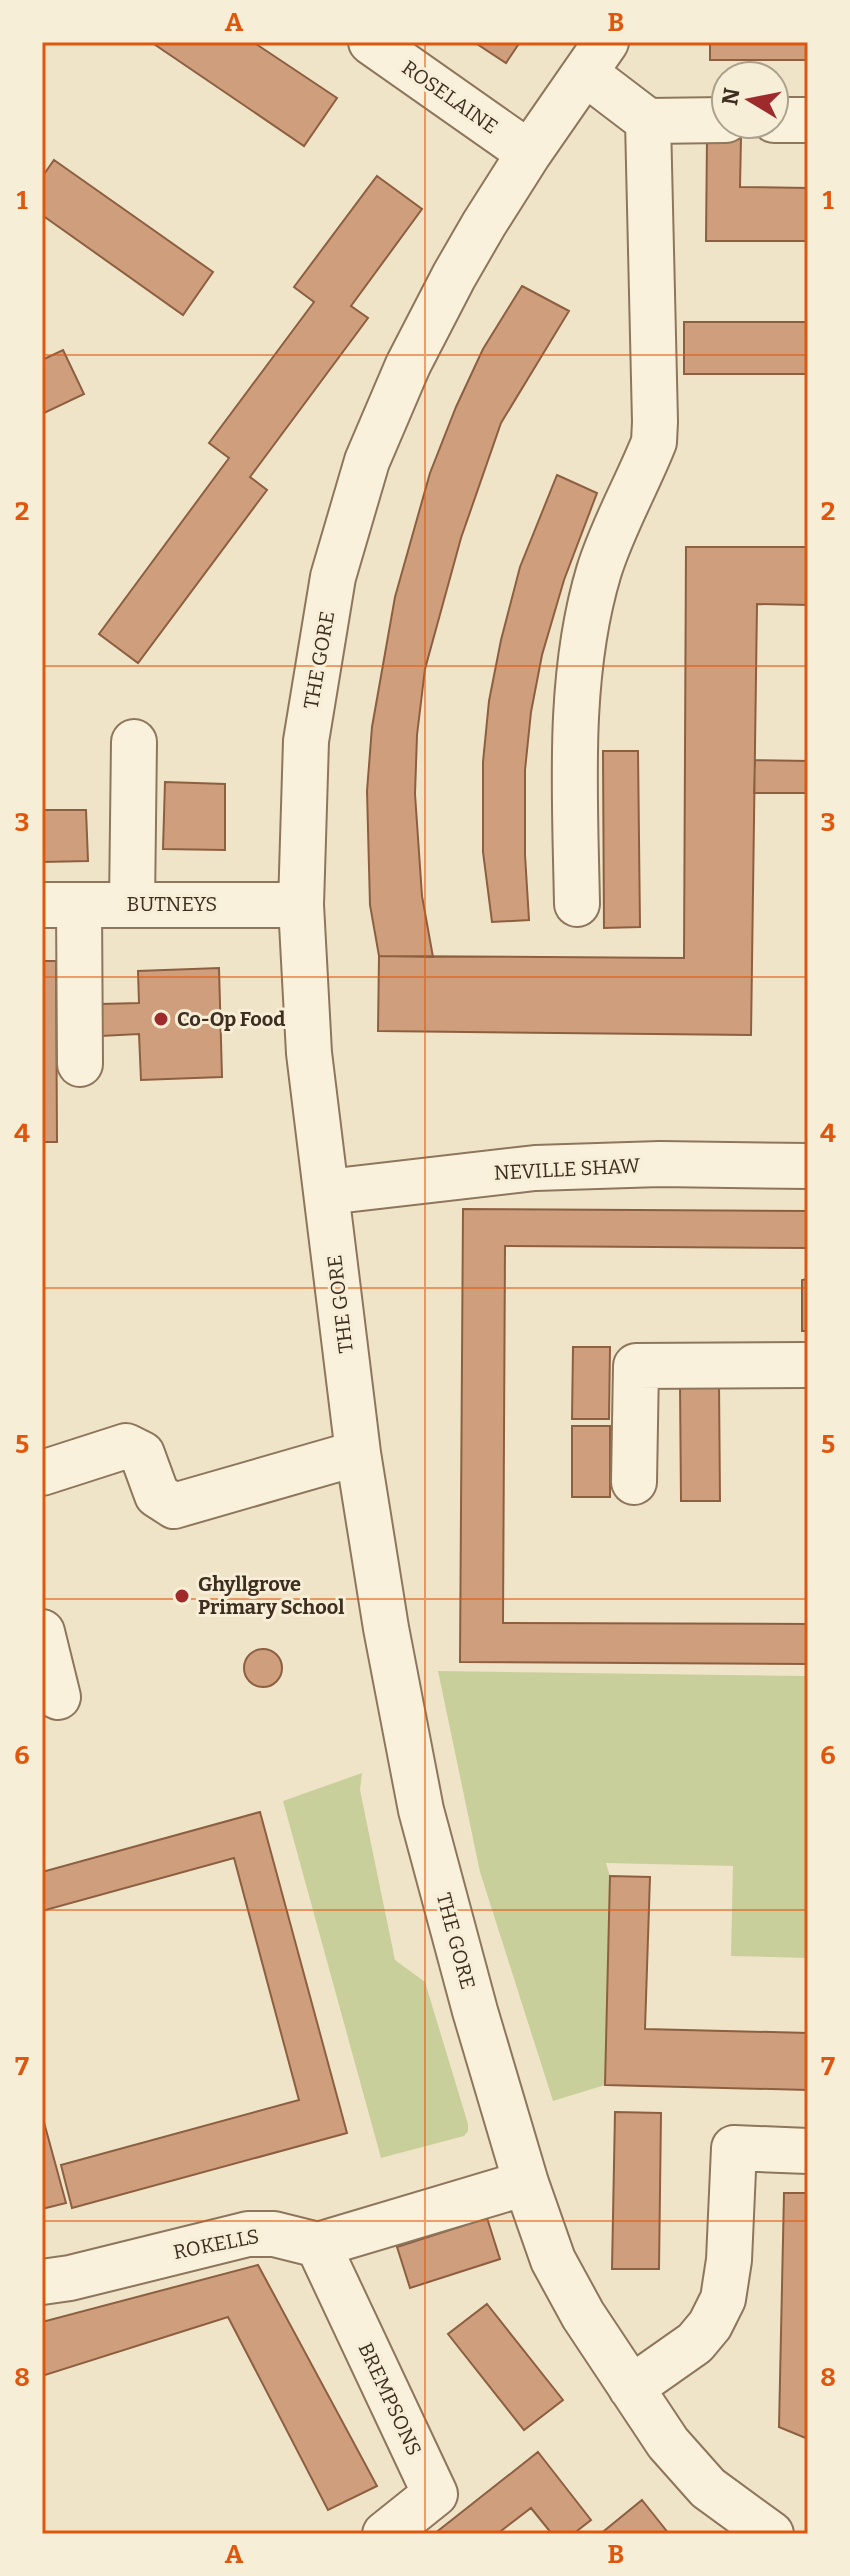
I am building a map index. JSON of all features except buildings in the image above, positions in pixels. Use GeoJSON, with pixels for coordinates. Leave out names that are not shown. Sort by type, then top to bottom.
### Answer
{"type":"FeatureCollection","features":[{"type":"Feature","properties":{"kind":"street","name":"ROSELAINE"},"geometry":{"type":"LineString","coordinates":[[371,42],[529,153]]}},
{"type":"Feature","properties":{"kind":"street","name":"THE GORE"},"geometry":{"type":"LineString","coordinates":[[595,58],[529,153],[454,276],[408,365],[367,461],[333,577],[306,741],[301,905],[309,1053],[358,1453],[386,1628],[421,1810],[475,2011],[526,2183],[553,2260],[583,2315],[668,2443],[708,2488],[771,2534]]}},
{"type":"Feature","properties":{"kind":"street"},"geometry":{"type":"LineString","coordinates":[[577,904],[575,770],[581,670],[588,620],[600,571],[654,442],[648,121],[595,58]]}},
{"type":"Feature","properties":{"kind":"street"},"geometry":{"type":"LineString","coordinates":[[648,121],[710,120]]}},
{"type":"Feature","properties":{"kind":"street"},"geometry":{"type":"LineString","coordinates":[[132,904],[134,742]]}},
{"type":"Feature","properties":{"kind":"street"},"geometry":{"type":"LineString","coordinates":[[60,905],[80,1064]]}},
{"type":"Feature","properties":{"kind":"street","name":"BUTNEYS"},"geometry":{"type":"LineString","coordinates":[[60,905],[301,905]]}},
{"type":"Feature","properties":{"kind":"street","name":"NEVILLE SHAW"},"geometry":{"type":"LineString","coordinates":[[327,1192],[535,1168],[660,1164],[808,1166]]}},
{"type":"Feature","properties":{"kind":"street"},"geometry":{"type":"LineString","coordinates":[[634,1482],[636,1366],[808,1365]]}},
{"type":"Feature","properties":{"kind":"street"},"geometry":{"type":"LineString","coordinates":[[42,1473],[126,1446],[142,1454],[157,1495],[174,1506],[358,1453]]}},
{"type":"Feature","properties":{"kind":"street"},"geometry":{"type":"LineString","coordinates":[[42,1632],[58,1697]]}},
{"type":"Feature","properties":{"kind":"street"},"geometry":{"type":"LineString","coordinates":[[631,2388],[695,2343],[710,2325],[723,2299],[729,2260],[734,2148],[808,2151]]}},
{"type":"Feature","properties":{"kind":"street"},"geometry":{"type":"LineString","coordinates":[[318,2245],[526,2183]]}},
{"type":"Feature","properties":{"kind":"street","name":"ROKELLS"},"geometry":{"type":"LineString","coordinates":[[42,2282],[70,2278],[248,2234],[274,2234],[318,2245]]}},
{"type":"Feature","properties":{"kind":"street","name":"BREMPSONS"},"geometry":{"type":"LineString","coordinates":[[318,2245],[435,2494],[385,2534]]}},
{"type":"Feature","properties":{"kind":"green space"},"geometry":{"type":"Polygon","coordinates":[[[438,1671],[808,1676],[808,1958],[731,1956],[733,1866],[606,1863],[610,1876],[605,2085],[553,2101],[480,1872],[438,1671]]]}},
{"type":"Feature","properties":{"kind":"green space"},"geometry":{"type":"Polygon","coordinates":[[[362,1773],[360,1790],[395,1960],[425,1982],[468,2124],[464,2136],[381,2158],[283,1801],[362,1773]]]}},
{"type":"Feature","properties":{"kind":"place","name":"Co-Op Food"},"geometry":{"type":"Point","coordinates":[161,1019]}},
{"type":"Feature","properties":{"kind":"place","name":"Ghyllgrove Primary School"},"geometry":{"type":"Point","coordinates":[182,1596]}}]}
